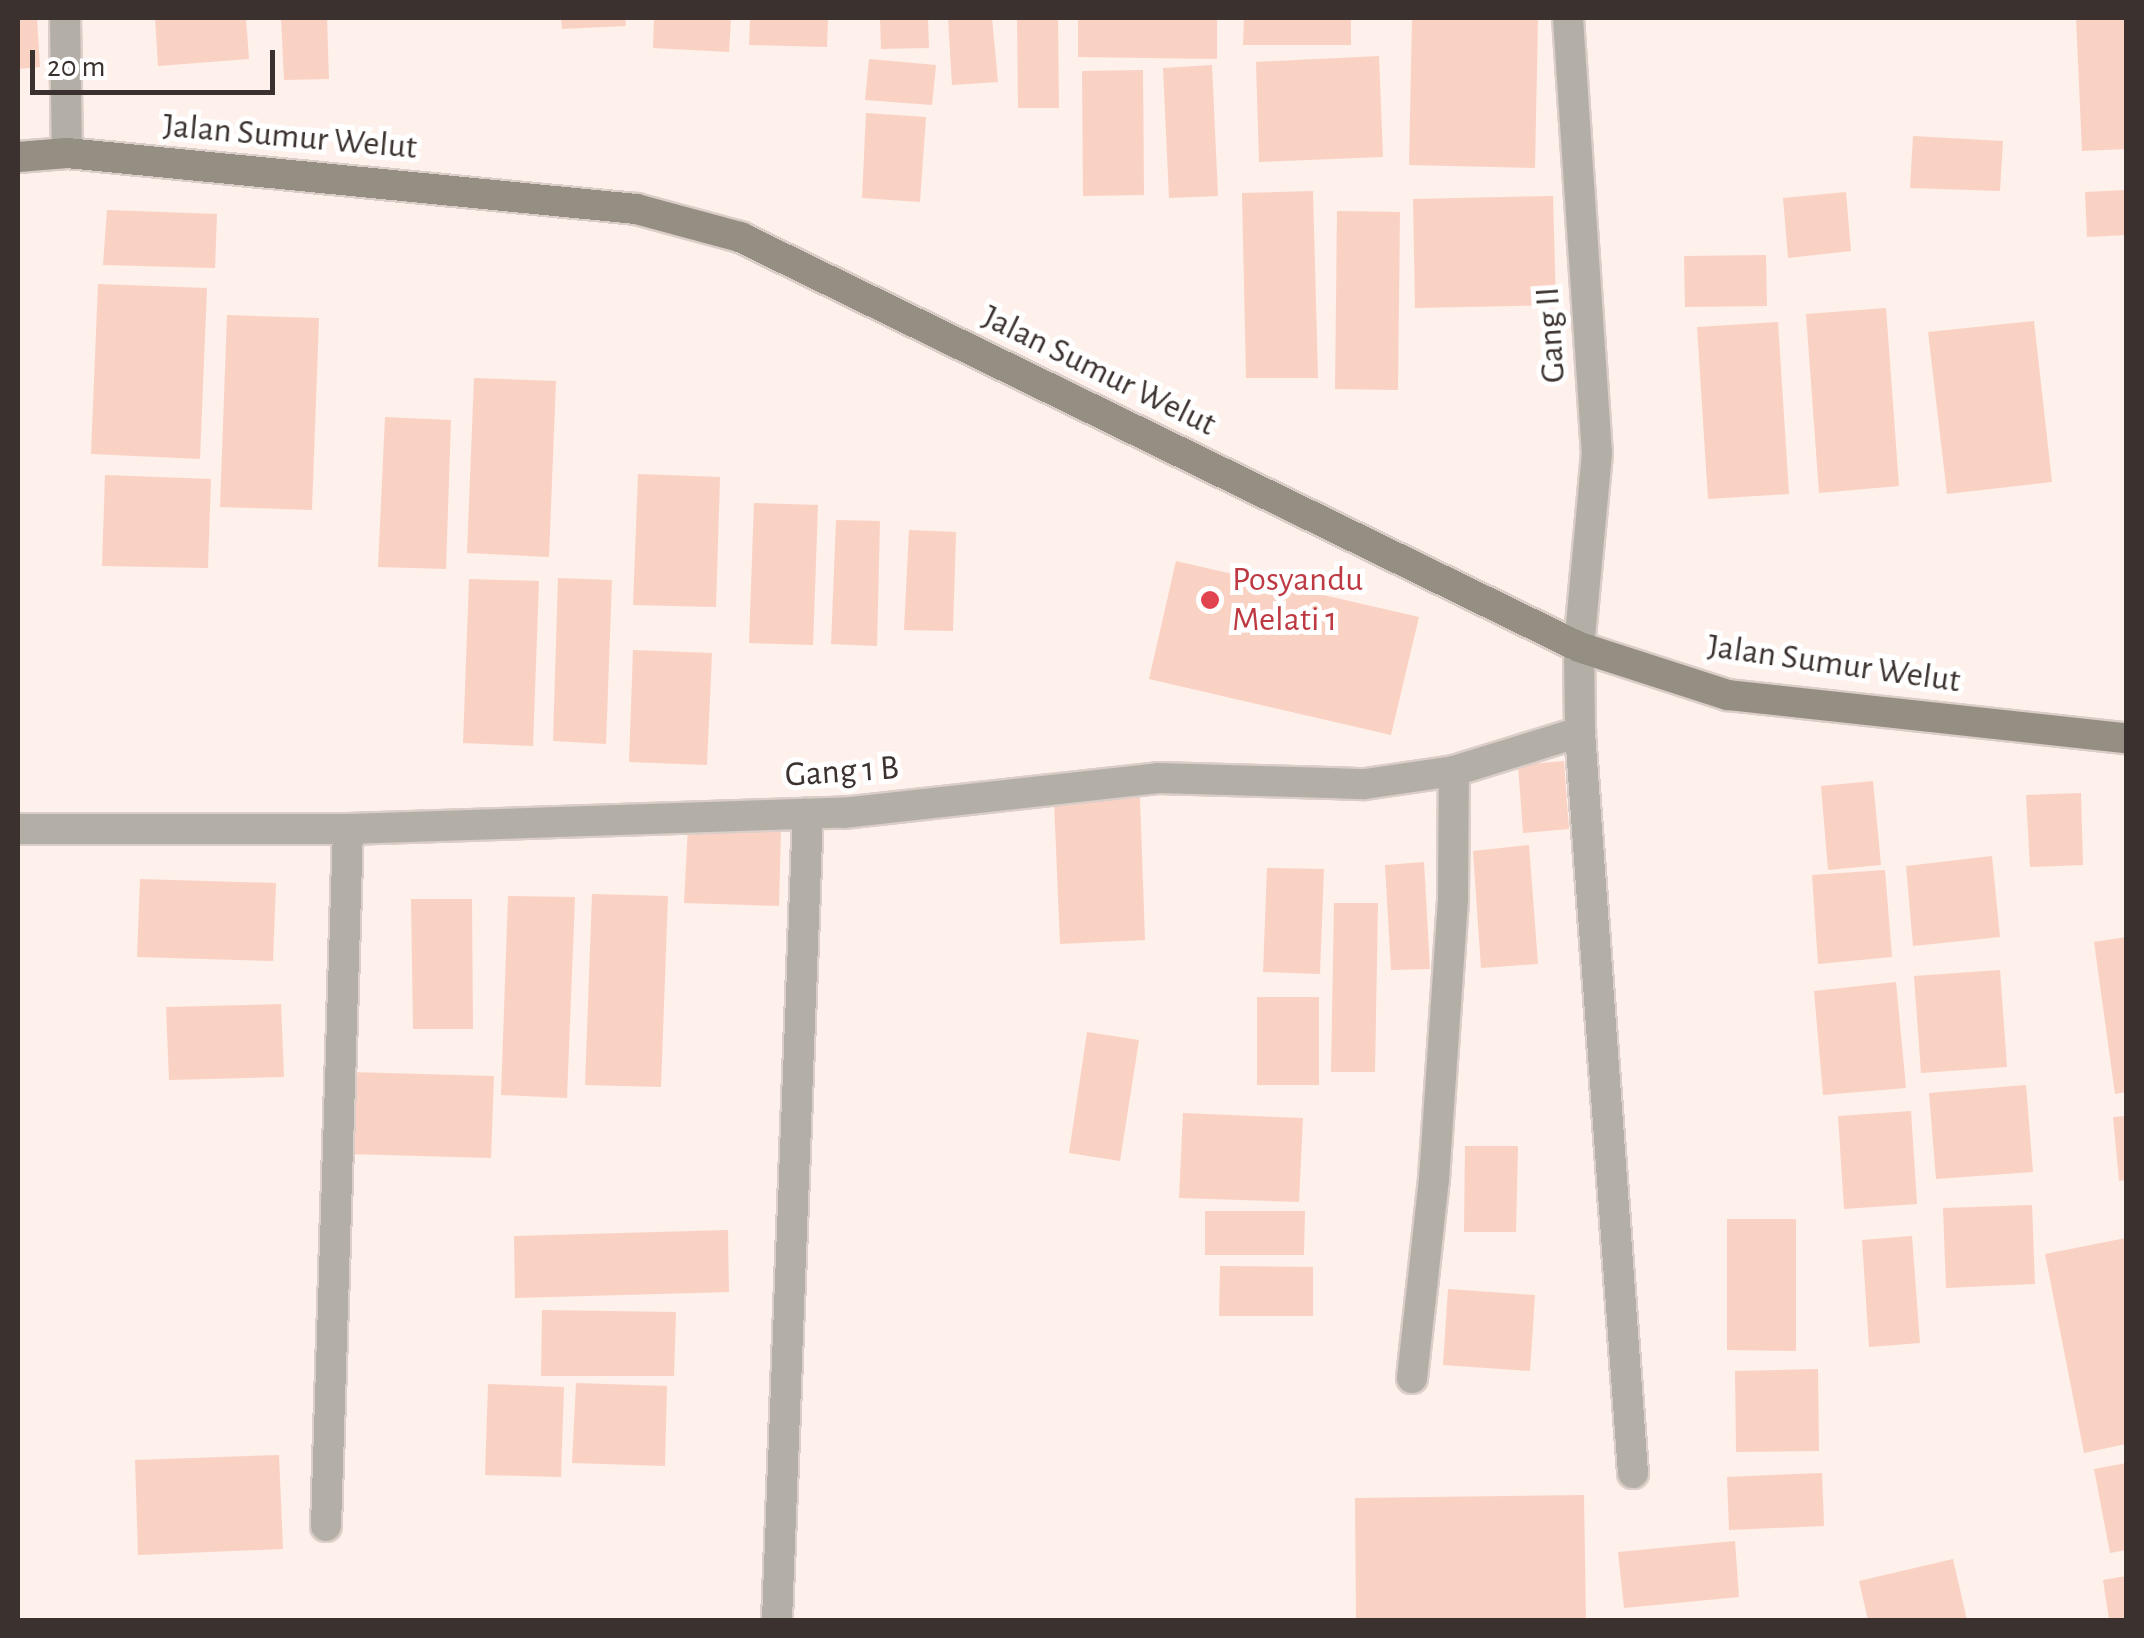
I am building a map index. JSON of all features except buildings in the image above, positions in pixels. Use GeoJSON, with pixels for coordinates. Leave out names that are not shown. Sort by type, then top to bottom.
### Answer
{"type":"FeatureCollection","features":[{"type":"Feature","properties":{"kind":"street"},"geometry":{"type":"LineString","coordinates":[[65,18],[67,153]]}},
{"type":"Feature","properties":{"kind":"street","name":"Gang II"},"geometry":{"type":"LineString","coordinates":[[1568,18],[1597,453],[1579,647]]}},
{"type":"Feature","properties":{"kind":"street","name":"Jalan Sumur Welut"},"geometry":{"type":"LineString","coordinates":[[18,156],[67,153],[636,210],[740,237],[1579,647],[1728,695],[2126,738]]}},
{"type":"Feature","properties":{"kind":"street"},"geometry":{"type":"LineString","coordinates":[[1579,647],[1580,732],[1632,1473]]}},
{"type":"Feature","properties":{"kind":"street","name":"Gang 1 B"},"geometry":{"type":"LineString","coordinates":[[18,829],[348,829],[808,814],[1158,778],[1364,784],[1454,772],[1580,732]]}},
{"type":"Feature","properties":{"kind":"street"},"geometry":{"type":"LineString","coordinates":[[1412,1378],[1447,993],[1454,772]]}},
{"type":"Feature","properties":{"kind":"street"},"geometry":{"type":"LineString","coordinates":[[777,1620],[808,814]]}},
{"type":"Feature","properties":{"kind":"street"},"geometry":{"type":"LineString","coordinates":[[326,1526],[348,829]]}},
{"type":"Feature","properties":{"kind":"place","name":"Posyandu Melati 1"},"geometry":{"type":"Point","coordinates":[1210,600]}}]}
